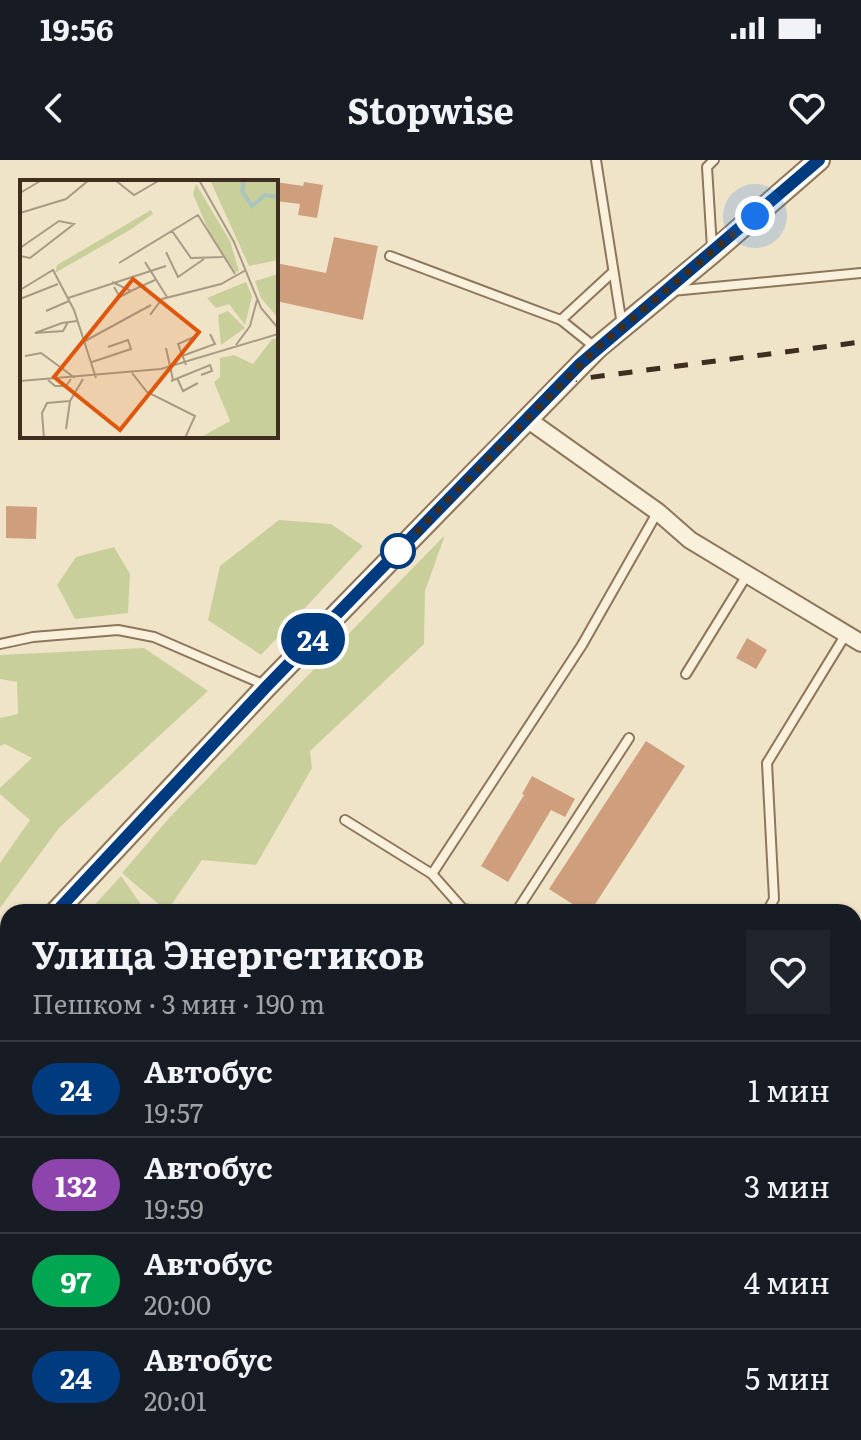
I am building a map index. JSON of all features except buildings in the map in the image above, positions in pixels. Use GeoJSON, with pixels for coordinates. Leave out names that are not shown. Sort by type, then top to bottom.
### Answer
{"type":"FeatureCollection","features":[{"type":"Feature","properties":{"kind":"street"},"geometry":{"type":"LineString","coordinates":[[63,904],[267,686],[597,348],[819,160]]}},
{"type":"Feature","properties":{"kind":"street"},"geometry":{"type":"LineString","coordinates":[[527,419],[658,512],[690,540],[854,639]]}},
{"type":"Feature","properties":{"kind":"lane"},"geometry":{"type":"LineString","coordinates":[[596,160],[622,325]]}},
{"type":"Feature","properties":{"kind":"lane"},"geometry":{"type":"LineString","coordinates":[[712,253],[707,167],[714,160]]}},
{"type":"Feature","properties":{"kind":"lane"},"geometry":{"type":"LineString","coordinates":[[390,256],[561,320],[597,348]]}},
{"type":"Feature","properties":{"kind":"lane"},"geometry":{"type":"LineString","coordinates":[[561,320],[613,272]]}},
{"type":"Feature","properties":{"kind":"lane"},"geometry":{"type":"LineString","coordinates":[[664,292],[861,273]]}},
{"type":"Feature","properties":{"kind":"lane"},"geometry":{"type":"LineString","coordinates":[[432,874],[582,645],[658,512]]}},
{"type":"Feature","properties":{"kind":"lane"},"geometry":{"type":"LineString","coordinates":[[686,674],[747,574]]}},
{"type":"Feature","properties":{"kind":"lane"},"geometry":{"type":"LineString","coordinates":[[0,644],[33,637],[118,630],[154,637],[267,686]]}},
{"type":"Feature","properties":{"kind":"lane"},"geometry":{"type":"LineString","coordinates":[[771,904],[774,899],[767,763],[854,639]]}},
{"type":"Feature","properties":{"kind":"lane"},"geometry":{"type":"LineString","coordinates":[[521,904],[629,738]]}},
{"type":"Feature","properties":{"kind":"lane"},"geometry":{"type":"LineString","coordinates":[[345,820],[432,874],[459,904]]}},
{"type":"Feature","properties":{"kind":"green space"},"geometry":{"type":"Polygon","coordinates":[[[279,520],[331,524],[363,546],[261,655],[208,620],[220,566],[279,520]]]}},
{"type":"Feature","properties":{"kind":"green space"},"geometry":{"type":"Polygon","coordinates":[[[445,535],[425,591],[424,644],[310,751],[312,768],[256,865],[202,860],[172,904],[159,904],[122,873],[170,817],[445,535]]]}},
{"type":"Feature","properties":{"kind":"green space"},"geometry":{"type":"Polygon","coordinates":[[[114,547],[130,574],[128,613],[75,619],[57,585],[76,557],[114,547]]]}},
{"type":"Feature","properties":{"kind":"green space"},"geometry":{"type":"Polygon","coordinates":[[[144,648],[208,691],[59,828],[3,904],[0,904],[0,863],[30,820],[0,794],[0,788],[32,758],[5,744],[0,746],[0,718],[18,714],[17,682],[0,679],[0,655],[144,648]]]}},
{"type":"Feature","properties":{"kind":"green space"},"geometry":{"type":"Polygon","coordinates":[[[121,876],[141,904],[95,904],[121,876]]]}},
{"type":"Feature","properties":{"kind":"railway"},"geometry":{"type":"LineString","coordinates":[[563,381],[861,342]]}},
{"type":"Feature","properties":{"kind":"bus line","name":"24"},"geometry":{"type":"LineString","coordinates":[[61,904],[267,686],[580,364],[819,160]]}},
{"type":"Feature","properties":{"kind":"route"},"geometry":{"type":"LineString","coordinates":[[398,551],[597,348],[755,216]]}}]}
